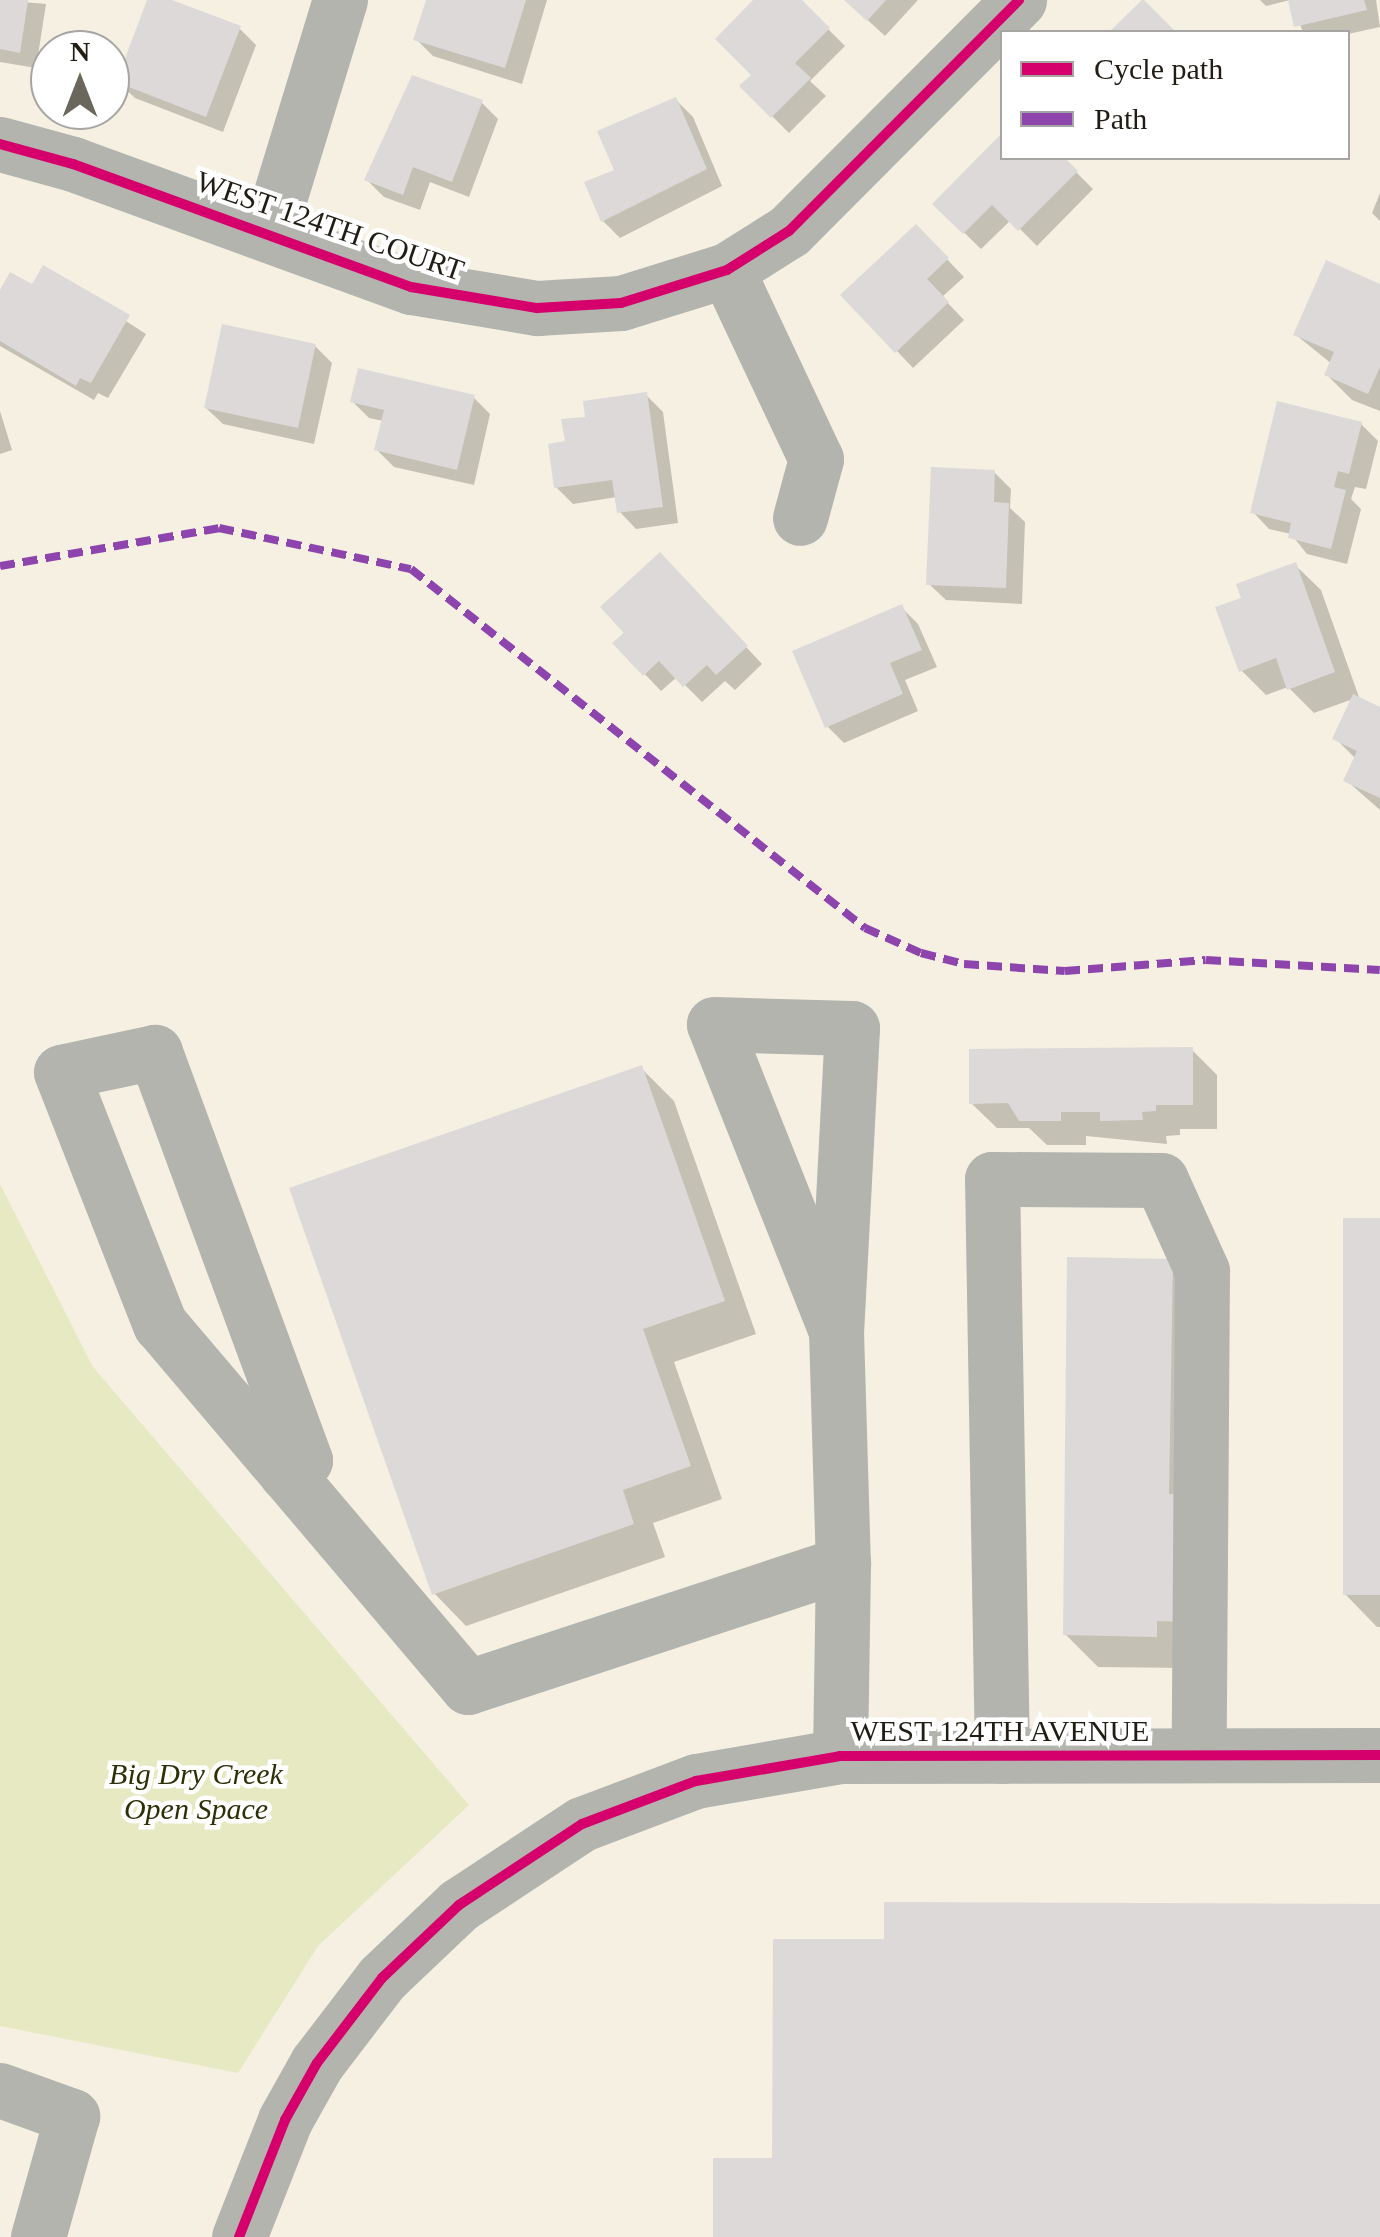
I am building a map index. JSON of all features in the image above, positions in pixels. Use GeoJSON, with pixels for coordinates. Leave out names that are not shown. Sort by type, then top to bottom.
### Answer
{"type":"FeatureCollection","features":[{"type":"Feature","properties":{"kind":"street"},"geometry":{"type":"LineString","coordinates":[[269,232],[340,0]]}},
{"type":"Feature","properties":{"kind":"street","name":"WEST 124TH COURT"},"geometry":{"type":"LineString","coordinates":[[0,144],[269,232],[411,287],[537,308],[621,303],[727,270],[788,231],[1019,0]]}},
{"type":"Feature","properties":{"kind":"street"},"geometry":{"type":"LineString","coordinates":[[727,270],[816,459],[800,518]]}},
{"type":"Feature","properties":{"kind":"street"},"geometry":{"type":"LineString","coordinates":[[836,1331],[714,1024],[852,1028],[836,1331],[843,1564],[840,1756]]}},
{"type":"Feature","properties":{"kind":"street"},"geometry":{"type":"LineString","coordinates":[[286,1473],[305,1460],[156,1052],[61,1072],[160,1324],[286,1473],[468,1687],[843,1564]]}},
{"type":"Feature","properties":{"kind":"street"},"geometry":{"type":"LineString","coordinates":[[1002,1756],[992,1180],[1161,1180],[1202,1271],[1199,1755]]}},
{"type":"Feature","properties":{"kind":"street","name":"WEST 124TH AVENUE"},"geometry":{"type":"LineString","coordinates":[[239,2237],[285,2120],[317,2063],[382,1978],[459,1905],[527,1855],[641,1800],[736,1772],[840,1756],[1380,1755]]}},
{"type":"Feature","properties":{"kind":"street"},"geometry":{"type":"LineString","coordinates":[[0,2090],[72,2116],[38,2237]]}},
{"type":"Feature","properties":{"kind":"green space","name":"Big Dry Creek Open Space"},"geometry":{"type":"Polygon","coordinates":[[[0,1184],[93,1367],[469,1805],[318,1946],[238,2073],[0,2026],[0,1184]]]}},
{"type":"Feature","properties":{"kind":"building"},"geometry":{"type":"Polygon","coordinates":[[[0,0],[28,0],[20,53],[0,49],[0,0]]]}},
{"type":"Feature","properties":{"kind":"building"},"geometry":{"type":"Polygon","coordinates":[[[147,0],[172,0],[241,26],[206,117],[130,87],[130,45],[147,0]]]}},
{"type":"Feature","properties":{"kind":"building"},"geometry":{"type":"Polygon","coordinates":[[[426,0],[526,0],[505,68],[413,40],[426,0]]]}},
{"type":"Feature","properties":{"kind":"building"},"geometry":{"type":"Polygon","coordinates":[[[753,0],[802,0],[830,28],[795,63],[811,78],[771,118],[739,86],[751,75],[715,39],[753,0]]]}},
{"type":"Feature","properties":{"kind":"building"},"geometry":{"type":"Polygon","coordinates":[[[844,0],[886,0],[867,21],[844,0]]]}},
{"type":"Feature","properties":{"kind":"building"},"geometry":{"type":"Polygon","coordinates":[[[1144,0],[1174,30],[1111,30],[1144,0]]]}},
{"type":"Feature","properties":{"kind":"building"},"geometry":{"type":"Polygon","coordinates":[[[1288,0],[1364,0],[1367,10],[1294,27],[1288,0]]]}},
{"type":"Feature","properties":{"kind":"building"},"geometry":{"type":"Polygon","coordinates":[[[412,75],[483,100],[452,182],[413,167],[403,195],[364,180],[412,75]]]}},
{"type":"Feature","properties":{"kind":"building"},"geometry":{"type":"Polygon","coordinates":[[[676,97],[707,169],[601,222],[584,182],[614,170],[597,131],[676,97]]]}},
{"type":"Feature","properties":{"kind":"building"},"geometry":{"type":"Polygon","coordinates":[[[1000,135],[1000,160],[1067,160],[1078,171],[1018,231],[992,205],[963,234],[932,204],[1000,135]]]}},
{"type":"Feature","properties":{"kind":"building"},"geometry":{"type":"Polygon","coordinates":[[[916,224],[949,258],[927,279],[949,302],[895,353],[840,295],[916,224]]]}},
{"type":"Feature","properties":{"kind":"building"},"geometry":{"type":"Polygon","coordinates":[[[1326,260],[1380,284],[1380,367],[1368,394],[1324,375],[1334,352],[1293,335],[1326,260]]]}},
{"type":"Feature","properties":{"kind":"building"},"geometry":{"type":"Polygon","coordinates":[[[43,265],[130,315],[91,383],[80,378],[76,386],[0,341],[0,290],[10,272],[32,284],[43,265]]]}},
{"type":"Feature","properties":{"kind":"building"},"geometry":{"type":"Polygon","coordinates":[[[222,324],[316,344],[298,428],[204,408],[222,324]]]}},
{"type":"Feature","properties":{"kind":"building"},"geometry":{"type":"Polygon","coordinates":[[[358,368],[475,395],[457,470],[374,450],[384,410],[350,402],[358,368]]]}},
{"type":"Feature","properties":{"kind":"building"},"geometry":{"type":"Polygon","coordinates":[[[647,392],[663,507],[617,513],[612,480],[554,488],[548,444],[565,441],[561,419],[585,417],[583,401],[647,392]]]}},
{"type":"Feature","properties":{"kind":"building"},"geometry":{"type":"Polygon","coordinates":[[[1277,401],[1362,422],[1349,474],[1338,471],[1334,487],[1346,490],[1331,549],[1288,538],[1291,523],[1250,513],[1277,401]]]}},
{"type":"Feature","properties":{"kind":"building"},"geometry":{"type":"Polygon","coordinates":[[[931,467],[995,470],[994,502],[1009,503],[1006,588],[926,585],[931,467]]]}},
{"type":"Feature","properties":{"kind":"building"},"geometry":{"type":"Polygon","coordinates":[[[660,552],[748,646],[716,675],[707,665],[683,687],[659,661],[643,676],[612,643],[624,633],[600,607],[660,552]]]}},
{"type":"Feature","properties":{"kind":"building"},"geometry":{"type":"Polygon","coordinates":[[[1296,562],[1335,672],[1287,690],[1276,658],[1239,672],[1215,607],[1241,598],[1236,584],[1296,562]]]}},
{"type":"Feature","properties":{"kind":"building"},"geometry":{"type":"Polygon","coordinates":[[[902,604],[922,650],[890,663],[903,694],[825,728],[792,651],[902,604]]]}},
{"type":"Feature","properties":{"kind":"building"},"geometry":{"type":"Polygon","coordinates":[[[1353,694],[1380,707],[1380,798],[1343,781],[1357,751],[1332,739],[1353,694]]]}},
{"type":"Feature","properties":{"kind":"building"},"geometry":{"type":"Polygon","coordinates":[[[1193,1047],[1193,1105],[1156,1105],[1156,1111],[1142,1112],[1143,1120],[1100,1121],[1100,1112],[1061,1112],[1061,1121],[1019,1121],[1008,1103],[969,1104],[969,1049],[1193,1047]]]}},
{"type":"Feature","properties":{"kind":"building"},"geometry":{"type":"Polygon","coordinates":[[[642,1065],[725,1301],[643,1329],[691,1466],[623,1490],[634,1524],[432,1595],[289,1188],[642,1065]]]}},
{"type":"Feature","properties":{"kind":"building"},"geometry":{"type":"Polygon","coordinates":[[[1343,1218],[1380,1218],[1380,1595],[1343,1595],[1343,1218]]]}},
{"type":"Feature","properties":{"kind":"building"},"geometry":{"type":"Polygon","coordinates":[[[1067,1257],[1173,1259],[1169,1494],[1185,1495],[1184,1622],[1157,1621],[1157,1637],[1063,1635],[1067,1257]]]}},
{"type":"Feature","properties":{"kind":"building"},"geometry":{"type":"Polygon","coordinates":[[[884,1902],[1380,1904],[1380,2237],[713,2237],[713,2158],[772,2158],[773,1939],[884,1939],[884,1902]]]}},
{"type":"Feature","properties":{"kind":"marked path"},"geometry":{"type":"LineString","coordinates":[[0,566],[219,528],[411,569],[865,928],[921,953],[964,964],[1065,971],[1206,960],[1380,970]]}},
{"type":"Feature","properties":{"kind":"cycle path"},"geometry":{"type":"LineString","coordinates":[[0,144],[73,164],[411,287],[537,308],[621,303],[727,270],[789,231],[1019,0]]}},
{"type":"Feature","properties":{"kind":"cycle path"},"geometry":{"type":"LineString","coordinates":[[239,2237],[285,2120],[317,2063],[382,1978],[459,1905],[582,1824],[696,1781],[840,1756],[1380,1755]]}}]}
